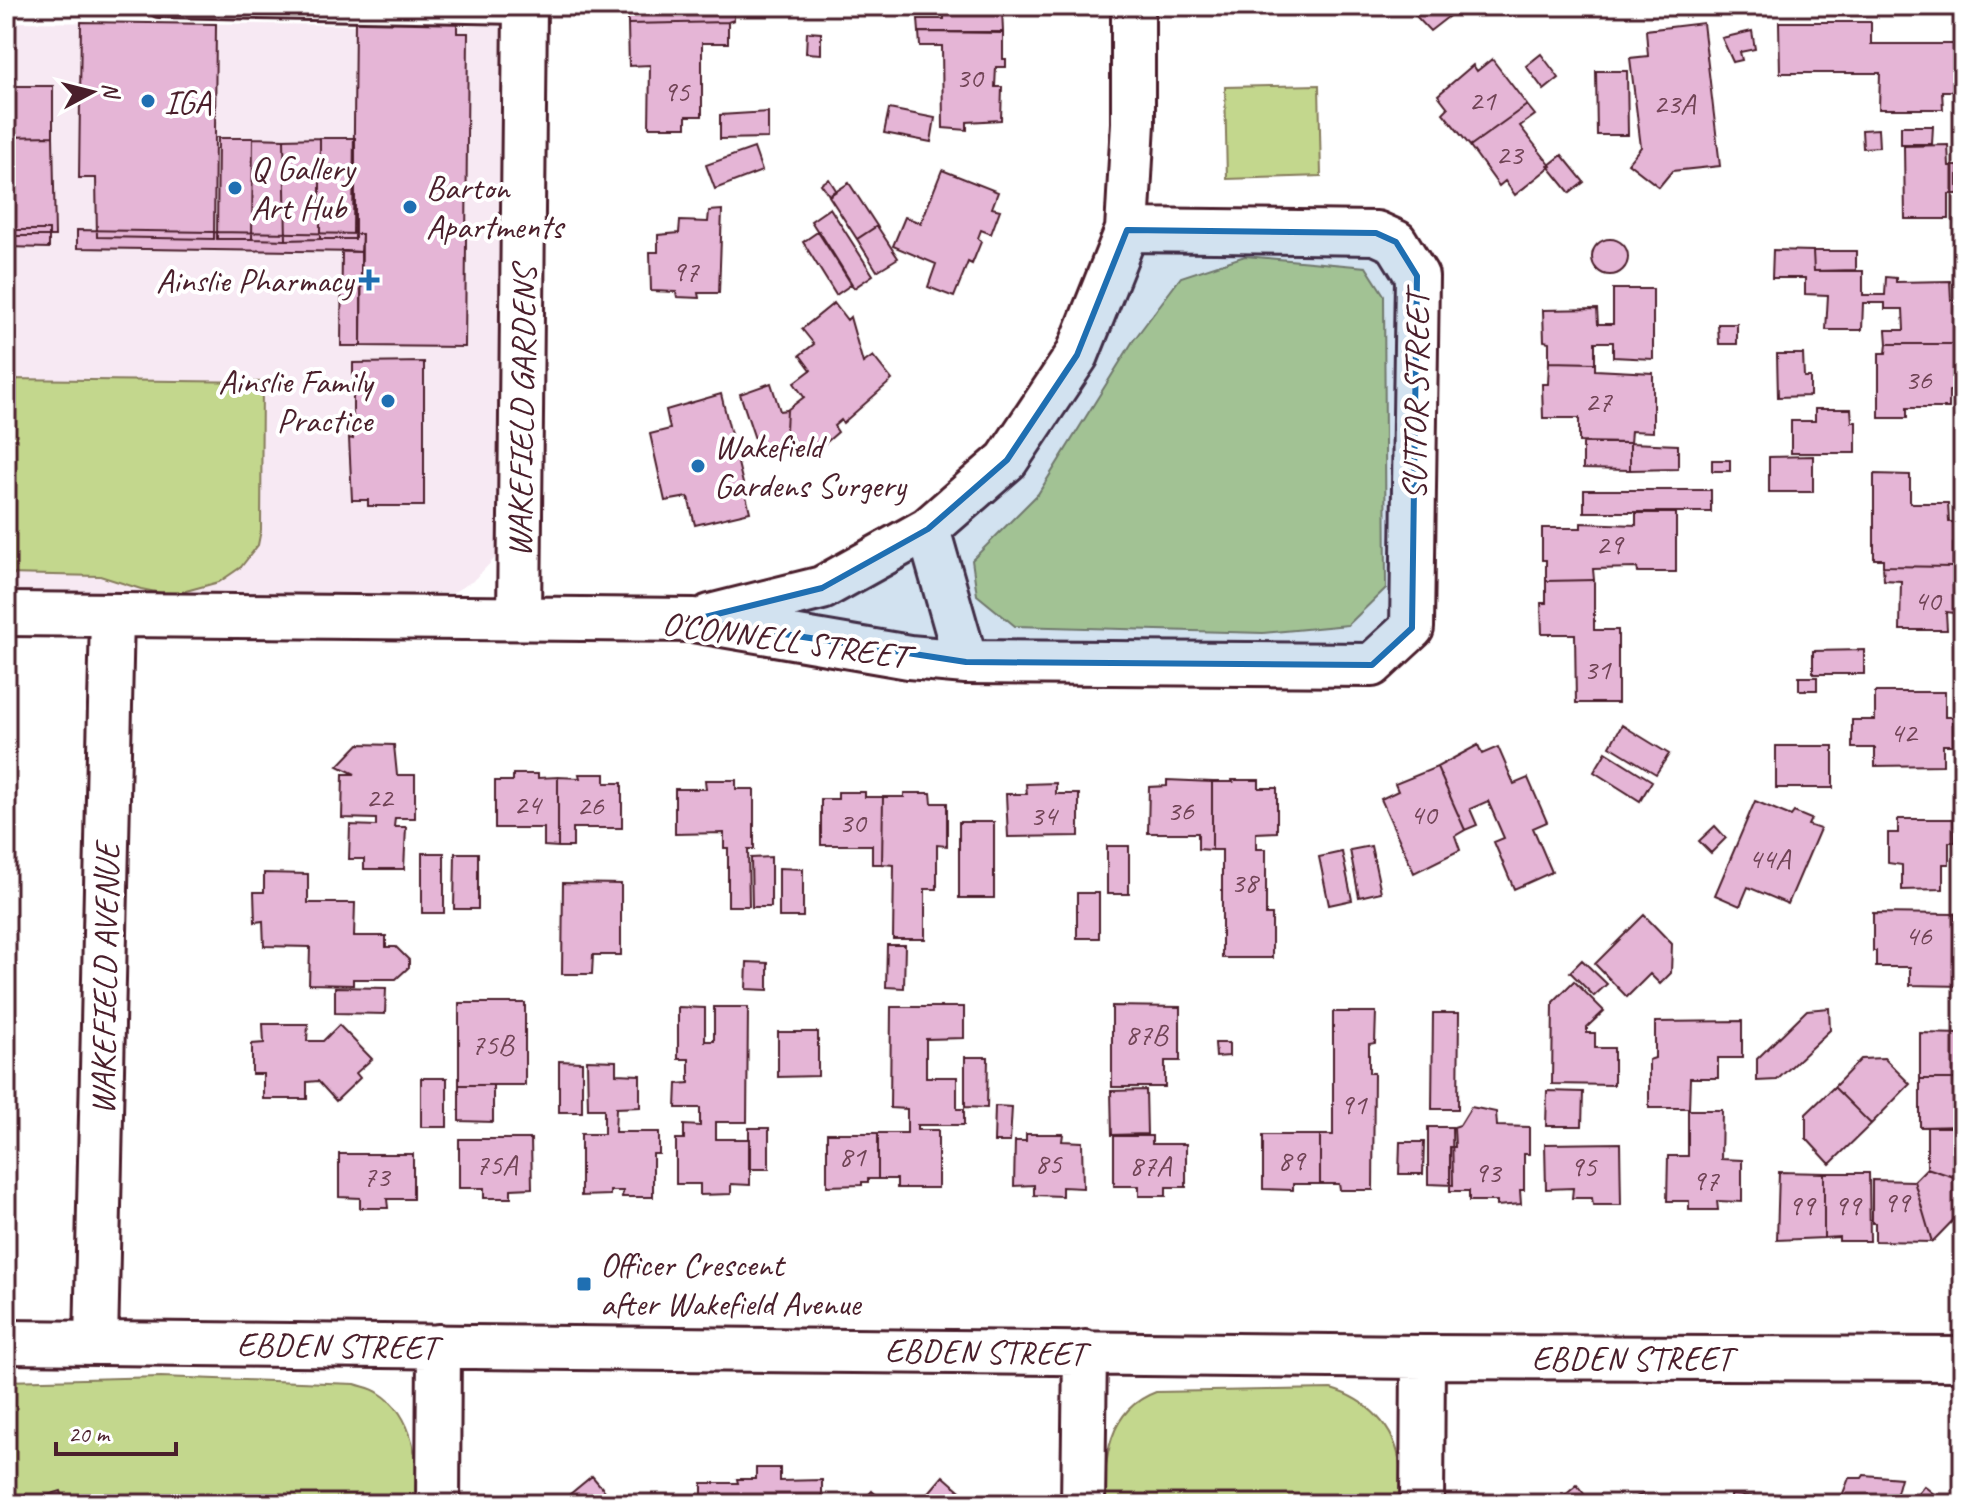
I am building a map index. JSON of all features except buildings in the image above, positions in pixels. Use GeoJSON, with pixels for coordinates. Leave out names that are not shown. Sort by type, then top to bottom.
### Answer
{"type":"FeatureCollection","features":[{"type":"Feature","properties":{"kind":"street"},"geometry":{"type":"LineString","coordinates":[[693,620],[822,588],[928,529],[1007,460],[1077,355],[1127,230],[1133,123],[1133,6]]}},
{"type":"Feature","properties":{"kind":"street","name":"WAKEFIELD GARDENS"},"geometry":{"type":"LineString","coordinates":[[519,618],[525,10]]}},
{"type":"Feature","properties":{"kind":"street","name":"SUTTOR STREET"},"geometry":{"type":"LineString","coordinates":[[1127,230],[1376,233],[1396,242],[1417,276],[1412,628],[1372,665]]}},
{"type":"Feature","properties":{"kind":"street"},"geometry":{"type":"LineString","coordinates":[[928,529],[966,662]]}},
{"type":"Feature","properties":{"kind":"street","name":"O'CONNELL STREET"},"geometry":{"type":"LineString","coordinates":[[6,614],[693,620],[909,657],[966,662],[1372,665]]}},
{"type":"Feature","properties":{"kind":"street","name":"WAKEFIELD AVENUE"},"geometry":{"type":"LineString","coordinates":[[96,1343],[112,615]]}},
{"type":"Feature","properties":{"kind":"street","name":"EBDEN STREET"},"geometry":{"type":"LineString","coordinates":[[6,1342],[1423,1357],[1963,1359]]}},
{"type":"Feature","properties":{"kind":"street"},"geometry":{"type":"LineString","coordinates":[[438,1504],[439,1346]]}},
{"type":"Feature","properties":{"kind":"street"},"geometry":{"type":"LineString","coordinates":[[1083,1504],[1085,1352]]}},
{"type":"Feature","properties":{"kind":"street"},"geometry":{"type":"LineString","coordinates":[[1422,1504],[1423,1357]]}},
{"type":"Feature","properties":{"kind":"lane","name":"WAKEFIELD GARDENS"},"geometry":{"type":"LineString","coordinates":[[159,6],[525,10]]}},
{"type":"Feature","properties":{"kind":"highlighted area"},"geometry":{"type":"Polygon","coordinates":[[[1127,230],[1376,233],[1396,242],[1417,276],[1412,628],[1372,665],[966,662],[693,620],[822,588],[928,529],[1007,460],[1077,355],[1127,230]]]}},
{"type":"Feature","properties":{"kind":"shaded area"},"geometry":{"type":"Polygon","coordinates":[[[6,22],[499,26],[508,35],[500,553],[473,581],[452,593],[245,595],[6,591],[6,22]]]}},
{"type":"Feature","properties":{"kind":"green space"},"geometry":{"type":"Polygon","coordinates":[[[1319,85],[1321,176],[1227,179],[1225,87],[1319,85]]]}},
{"type":"Feature","properties":{"kind":"green space"},"geometry":{"type":"Polygon","coordinates":[[[1245,256],[1366,267],[1384,295],[1386,588],[1348,625],[1263,633],[1015,626],[977,595],[972,560],[1038,494],[1133,341],[1181,277],[1245,256]]]}},
{"type":"Feature","properties":{"kind":"green space"},"geometry":{"type":"Polygon","coordinates":[[[6,379],[262,382],[261,530],[258,545],[241,567],[219,582],[171,595],[100,576],[6,574],[6,379]]]}},
{"type":"Feature","properties":{"kind":"green space"},"geometry":{"type":"Polygon","coordinates":[[[161,1377],[355,1384],[376,1391],[391,1403],[408,1428],[417,1473],[418,1504],[6,1504],[6,1381],[161,1377]]]}},
{"type":"Feature","properties":{"kind":"green space"},"geometry":{"type":"Polygon","coordinates":[[[1331,1389],[1367,1407],[1386,1427],[1400,1465],[1400,1504],[1104,1504],[1112,1438],[1118,1423],[1140,1400],[1156,1392],[1331,1389]]]}},
{"type":"Feature","properties":{"kind":"place","name":"IGA"},"geometry":{"type":"Point","coordinates":[148,101]}},
{"type":"Feature","properties":{"kind":"place","name":"Q Gallery Art Hub"},"geometry":{"type":"Point","coordinates":[235,188]}},
{"type":"Feature","properties":{"kind":"place","name":"Barton Apartments"},"geometry":{"type":"Point","coordinates":[410,207]}},
{"type":"Feature","properties":{"kind":"place","name":"Ainslie Pharmacy"},"geometry":{"type":"Point","coordinates":[369,280]}},
{"type":"Feature","properties":{"kind":"place","name":"Ainslie Family Practice"},"geometry":{"type":"Point","coordinates":[388,401]}},
{"type":"Feature","properties":{"kind":"place","name":"Wakefield Gardens Surgery"},"geometry":{"type":"Point","coordinates":[698,466]}},
{"type":"Feature","properties":{"kind":"place","name":"Officer Crescent after Wakefield Avenue"},"geometry":{"type":"Point","coordinates":[584,1284]}}]}
